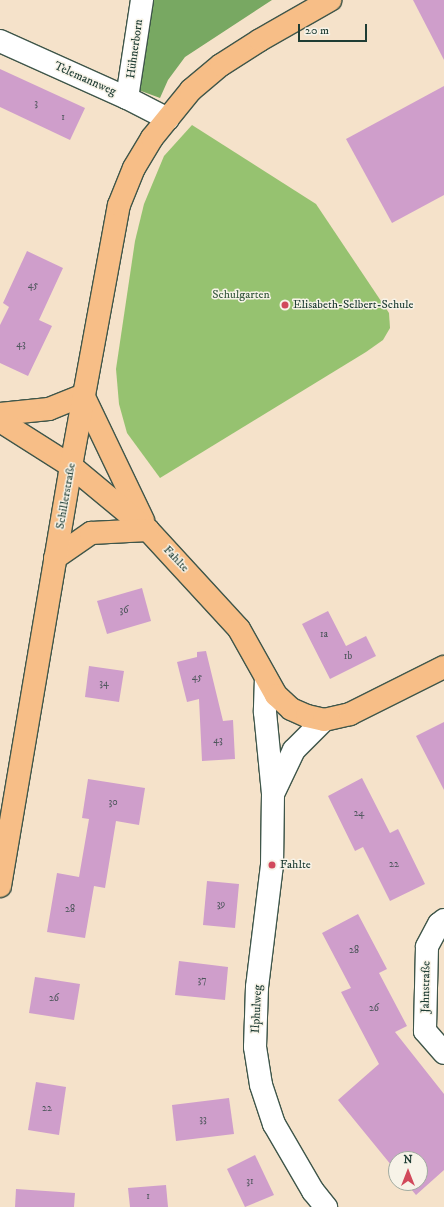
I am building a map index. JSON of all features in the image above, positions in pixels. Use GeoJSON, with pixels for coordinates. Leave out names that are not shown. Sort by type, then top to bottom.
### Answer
{"type":"FeatureCollection","features":[{"type":"Feature","properties":{"kind":"main road","name":"Schillerstraße"},"geometry":{"type":"LineString","coordinates":[[0,886],[83,395],[119,204],[134,168],[152,138],[191,90],[221,65],[330,0]]}},
{"type":"Feature","properties":{"kind":"main road"},"geometry":{"type":"LineString","coordinates":[[0,414],[49,408],[83,395],[148,530],[91,533],[55,558]]}},
{"type":"Feature","properties":{"kind":"main road","name":"Fahlte"},"geometry":{"type":"LineString","coordinates":[[0,421],[71,466],[148,530],[240,629],[252,648],[276,695],[291,709],[307,716],[324,720],[350,714],[444,667]]}},
{"type":"Feature","properties":{"kind":"street","name":"Hühnerborn"},"geometry":{"type":"LineString","coordinates":[[127,98],[142,0]]}},
{"type":"Feature","properties":{"kind":"street","name":"Telemannweg"},"geometry":{"type":"LineString","coordinates":[[0,42],[127,98],[168,119]]}},
{"type":"Feature","properties":{"kind":"street","name":"Ilphulweg"},"geometry":{"type":"LineString","coordinates":[[266,678],[265,712],[272,794],[272,865],[257,987],[255,1048],[261,1085],[274,1124],[313,1190],[326,1207]]}},
{"type":"Feature","properties":{"kind":"street","name":"Ilphulweg"},"geometry":{"type":"LineString","coordinates":[[272,794],[294,750],[324,720]]}},
{"type":"Feature","properties":{"kind":"street","name":"Jahnstraße"},"geometry":{"type":"LineString","coordinates":[[444,920],[439,924],[427,947],[425,1031],[444,1053]]}},
{"type":"Feature","properties":{"kind":"green space"},"geometry":{"type":"Polygon","coordinates":[[[143,0],[272,0],[185,57],[168,80],[160,98],[133,88],[143,0]]]}},
{"type":"Feature","properties":{"kind":"green space","name":"Schulgarten"},"geometry":{"type":"Polygon","coordinates":[[[192,125],[316,204],[389,313],[390,328],[383,340],[366,352],[160,478],[127,433],[119,404],[116,369],[135,241],[144,204],[164,156],[192,125]]]}},
{"type":"Feature","properties":{"kind":"building"},"geometry":{"type":"Polygon","coordinates":[[[413,0],[444,0],[444,60],[413,0]]]}},
{"type":"Feature","properties":{"kind":"building"},"geometry":{"type":"Polygon","coordinates":[[[0,69],[85,108],[70,140],[0,107],[0,69]]]}},
{"type":"Feature","properties":{"kind":"building"},"geometry":{"type":"Polygon","coordinates":[[[444,86],[444,195],[392,223],[346,139],[444,86]]]}},
{"type":"Feature","properties":{"kind":"building"},"geometry":{"type":"Polygon","coordinates":[[[27,251],[63,268],[39,320],[52,326],[28,376],[0,363],[0,325],[9,307],[3,303],[27,251]]]}},
{"type":"Feature","properties":{"kind":"building"},"geometry":{"type":"Polygon","coordinates":[[[142,588],[151,621],[107,634],[97,601],[142,588]]]}},
{"type":"Feature","properties":{"kind":"building"},"geometry":{"type":"Polygon","coordinates":[[[328,611],[346,646],[366,636],[376,656],[330,679],[302,624],[328,611]]]}},
{"type":"Feature","properties":{"kind":"building"},"geometry":{"type":"Polygon","coordinates":[[[206,651],[223,721],[233,720],[235,759],[202,761],[199,699],[187,702],[177,662],[197,657],[197,652],[206,651]]]}},
{"type":"Feature","properties":{"kind":"building"},"geometry":{"type":"Polygon","coordinates":[[[89,666],[124,671],[119,702],[85,697],[89,666]]]}},
{"type":"Feature","properties":{"kind":"building"},"geometry":{"type":"Polygon","coordinates":[[[444,722],[444,790],[416,736],[444,722]]]}},
{"type":"Feature","properties":{"kind":"building"},"geometry":{"type":"Polygon","coordinates":[[[362,778],[390,833],[398,829],[425,884],[390,901],[363,847],[355,851],[328,796],[362,778]]]}},
{"type":"Feature","properties":{"kind":"building"},"geometry":{"type":"Polygon","coordinates":[[[88,779],[145,788],[139,825],[116,821],[105,888],[94,886],[85,938],[47,932],[57,873],[79,877],[89,819],[82,818],[88,779]]]}},
{"type":"Feature","properties":{"kind":"building"},"geometry":{"type":"Polygon","coordinates":[[[207,881],[239,884],[235,928],[203,925],[207,881]]]}},
{"type":"Feature","properties":{"kind":"building"},"geometry":{"type":"Polygon","coordinates":[[[358,914],[387,969],[379,973],[407,1026],[395,1032],[444,1094],[444,1170],[428,1184],[428,1151],[388,1151],[388,1161],[338,1100],[379,1064],[341,992],[351,988],[322,933],[358,914]]]}},
{"type":"Feature","properties":{"kind":"building"},"geometry":{"type":"Polygon","coordinates":[[[179,961],[228,967],[225,1000],[175,995],[179,961]]]}},
{"type":"Feature","properties":{"kind":"building"},"geometry":{"type":"Polygon","coordinates":[[[35,977],[80,984],[74,1020],[29,1013],[35,977]]]}},
{"type":"Feature","properties":{"kind":"building"},"geometry":{"type":"Polygon","coordinates":[[[36,1082],[66,1087],[59,1135],[28,1130],[36,1082]]]}},
{"type":"Feature","properties":{"kind":"building"},"geometry":{"type":"Polygon","coordinates":[[[229,1098],[234,1134],[176,1141],[172,1105],[229,1098]]]}},
{"type":"Feature","properties":{"kind":"building"},"geometry":{"type":"Polygon","coordinates":[[[255,1155],[274,1195],[245,1207],[227,1169],[255,1155]]]}},
{"type":"Feature","properties":{"kind":"building"},"geometry":{"type":"Polygon","coordinates":[[[166,1185],[168,1207],[130,1207],[128,1188],[166,1185]]]}},
{"type":"Feature","properties":{"kind":"building"},"geometry":{"type":"Polygon","coordinates":[[[16,1189],[75,1193],[74,1207],[15,1207],[16,1189]]]}},
{"type":"Feature","properties":{"kind":"building"},"geometry":{"type":"Polygon","coordinates":[[[413,1191],[420,1191],[416,1195],[413,1191]]]}},
{"type":"Feature","properties":{"kind":"place","name":"Elisabeth-Selbert-Schule"},"geometry":{"type":"Point","coordinates":[285,305]}},
{"type":"Feature","properties":{"kind":"place","name":"Fahlte"},"geometry":{"type":"Point","coordinates":[272,865]}}]}
